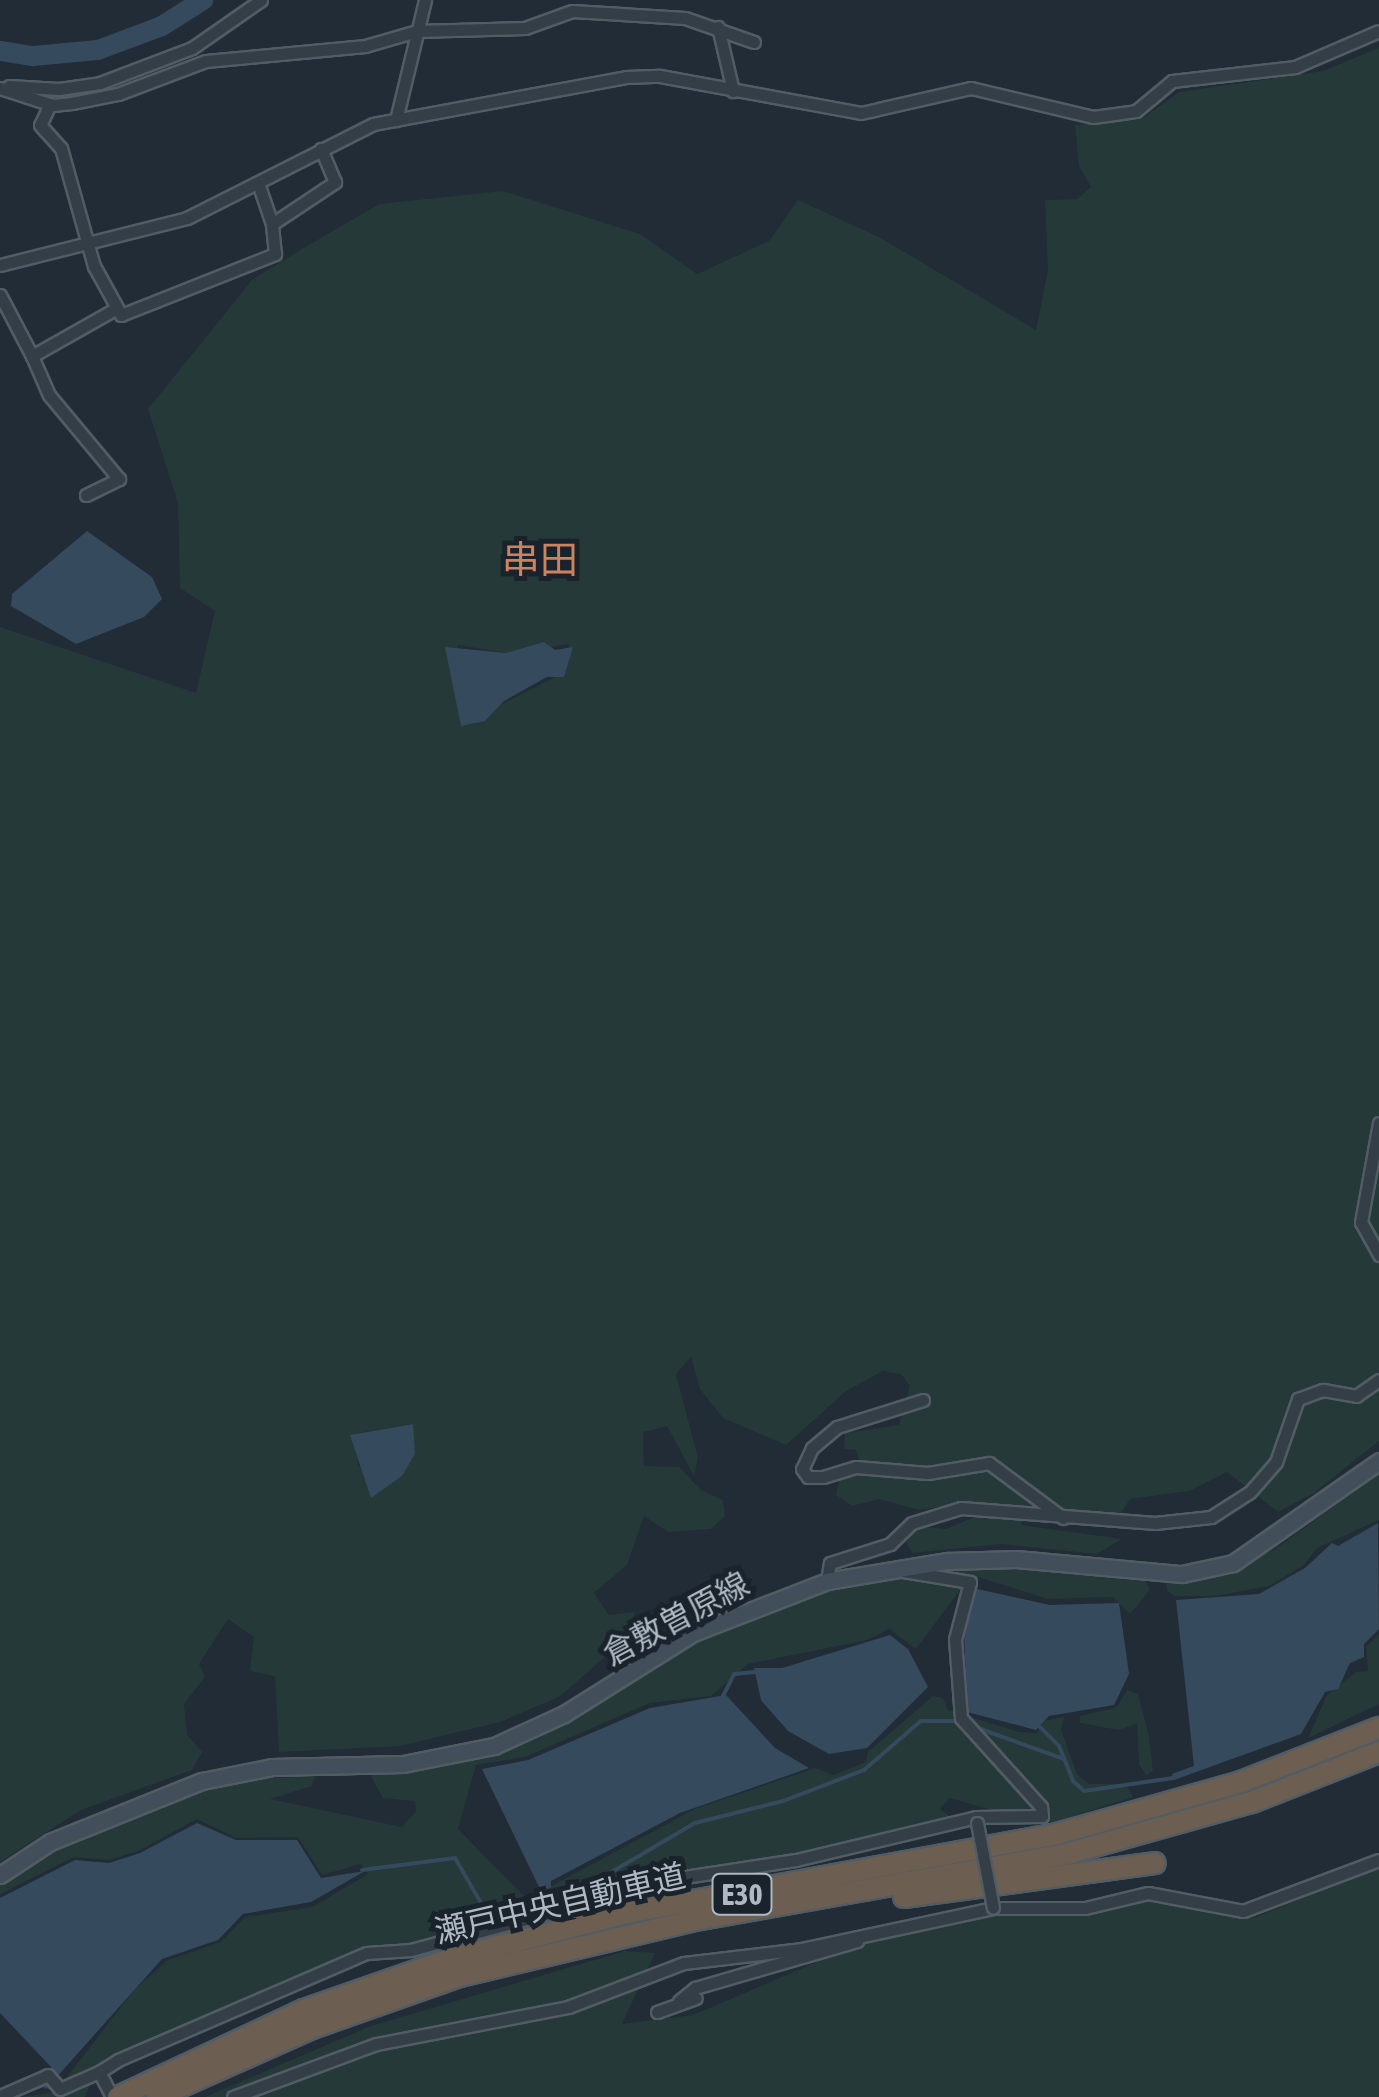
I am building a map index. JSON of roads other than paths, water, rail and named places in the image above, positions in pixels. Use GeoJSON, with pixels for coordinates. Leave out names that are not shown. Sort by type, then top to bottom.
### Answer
{"type":"FeatureCollection","features":[{"type":"Feature","properties":{"kind":"highway"},"geometry":{"type":"LineString","coordinates":[[1296,1762],[1379,1716]]}},
{"type":"Feature","properties":{"kind":"highway","name":"瀬戸中央自動車道"},"geometry":{"type":"LineString","coordinates":[[115,2097],[304,2010],[453,1958],[627,1914],[1057,1834],[1296,1762],[1379,1728]]}},
{"type":"Feature","properties":{"kind":"highway","name":"瀬戸中央自動車道"},"geometry":{"type":"LineString","coordinates":[[157,2097],[312,2028],[460,1976],[690,1921],[847,1895],[1141,1836],[1379,1752]]}},
{"type":"Feature","properties":{"kind":"highway"},"geometry":{"type":"LineString","coordinates":[[847,1895],[902,1898],[1154,1863]]}},
{"type":"Feature","properties":{"kind":"street"},"geometry":{"type":"LineString","coordinates":[[0,86],[59,89],[100,83],[192,48],[260,0]]}},
{"type":"Feature","properties":{"kind":"street"},"geometry":{"type":"LineString","coordinates":[[396,120],[426,0]]}},
{"type":"Feature","properties":{"kind":"street"},"geometry":{"type":"LineString","coordinates":[[0,86],[50,104],[118,94],[206,60],[365,46],[418,31],[525,28],[552,15],[588,11],[718,27],[754,42]]}},
{"type":"Feature","properties":{"kind":"street"},"geometry":{"type":"LineString","coordinates":[[718,27],[733,91]]}},
{"type":"Feature","properties":{"kind":"street"},"geometry":{"type":"LineString","coordinates":[[0,265],[85,239],[186,218],[321,149],[396,120],[642,76],[860,112],[971,88],[1093,116],[1136,111],[1172,81],[1295,67],[1379,31]]}},
{"type":"Feature","properties":{"kind":"street"},"geometry":{"type":"LineString","coordinates":[[50,104],[40,125],[61,148],[85,239],[115,309],[130,316],[270,258],[272,224],[258,183]]}},
{"type":"Feature","properties":{"kind":"street"},"geometry":{"type":"LineString","coordinates":[[272,224],[336,182],[321,149]]}},
{"type":"Feature","properties":{"kind":"street"},"geometry":{"type":"LineString","coordinates":[[0,295],[49,395],[119,479],[86,495]]}},
{"type":"Feature","properties":{"kind":"street"},"geometry":{"type":"LineString","coordinates":[[32,356],[115,309]]}},
{"type":"Feature","properties":{"kind":"street"},"geometry":{"type":"LineString","coordinates":[[1379,1123],[1361,1222],[1379,1255]]}},
{"type":"Feature","properties":{"kind":"street"},"geometry":{"type":"LineString","coordinates":[[827,1581],[830,1563],[890,1544],[912,1523],[961,1508],[1155,1523],[1211,1517],[1250,1492],[1276,1462],[1298,1399],[1323,1390],[1356,1396],[1379,1380]]}},
{"type":"Feature","properties":{"kind":"street"},"geometry":{"type":"LineString","coordinates":[[924,1400],[837,1427],[812,1448],[802,1469],[808,1477],[824,1477],[856,1467],[928,1474],[989,1463],[1062,1518]]}},
{"type":"Feature","properties":{"kind":"street","name":"倉敷曽原線"},"geometry":{"type":"LineString","coordinates":[[0,1875],[50,1842],[202,1780],[272,1767],[403,1764],[494,1746],[564,1714],[693,1633],[827,1581],[896,1566],[1004,1559],[1150,1572],[1210,1570],[1250,1554],[1379,1461]]}},
{"type":"Feature","properties":{"kind":"street"},"geometry":{"type":"LineString","coordinates":[[0,2096],[53,2081],[101,2076],[371,1952],[411,1950],[678,1878],[796,1860],[977,1820],[1042,1816],[1036,1797],[961,1718],[955,1639],[970,1582],[896,1566]]}},
{"type":"Feature","properties":{"kind":"street"},"geometry":{"type":"LineString","coordinates":[[977,1820],[993,1908]]}},
{"type":"Feature","properties":{"kind":"street"},"geometry":{"type":"LineString","coordinates":[[233,2097],[376,2044],[568,2007],[666,1967],[802,1949],[993,1908],[1084,1908],[1165,1892],[1243,1911],[1379,1860]]}},
{"type":"Feature","properties":{"kind":"street"},"geometry":{"type":"LineString","coordinates":[[656,2012],[695,1988],[774,1970],[868,1932]]}},
{"type":"Feature","properties":{"kind":"street"},"geometry":{"type":"LineString","coordinates":[[679,2000],[696,1998]]}},
{"type":"Feature","properties":{"kind":"street"},"geometry":{"type":"LineString","coordinates":[[101,2076],[115,2097]]}},
{"type":"Feature","properties":{"kind":"water"},"geometry":{"type":"Polygon","coordinates":[[[87,531],[152,577],[162,599],[144,617],[76,644],[11,606],[12,594],[87,531]]]}},
{"type":"Feature","properties":{"kind":"water"},"geometry":{"type":"Polygon","coordinates":[[[544,642],[555,650],[573,647],[564,677],[547,677],[504,701],[485,721],[461,726],[445,647],[506,653],[544,642]]]}},
{"type":"Feature","properties":{"kind":"water"},"geometry":{"type":"Polygon","coordinates":[[[413,1424],[415,1454],[402,1476],[371,1498],[350,1435],[413,1424]]]}},
{"type":"Feature","properties":{"kind":"water"},"geometry":{"type":"Polygon","coordinates":[[[1378,1523],[1379,1629],[1364,1644],[1364,1657],[1350,1663],[1338,1689],[1325,1692],[1301,1734],[1174,1780],[1172,1774],[1194,1766],[1176,1600],[1259,1594],[1305,1568],[1332,1543],[1338,1546],[1378,1523]]]}},
{"type":"Feature","properties":{"kind":"water"},"geometry":{"type":"Polygon","coordinates":[[[973,1588],[1050,1605],[1119,1603],[1129,1674],[1114,1705],[1049,1716],[1036,1730],[967,1712],[964,1630],[973,1588]]]}},
{"type":"Feature","properties":{"kind":"water"},"geometry":{"type":"Polygon","coordinates":[[[890,1635],[908,1649],[928,1687],[867,1748],[829,1754],[788,1731],[761,1700],[754,1668],[782,1668],[890,1635]]]}},
{"type":"Feature","properties":{"kind":"water"},"geometry":{"type":"Polygon","coordinates":[[[726,1695],[775,1748],[809,1768],[680,1813],[551,1881],[551,1888],[539,1887],[482,1769],[528,1760],[650,1708],[726,1695]]]}},
{"type":"Feature","properties":{"kind":"water"},"geometry":{"type":"Polygon","coordinates":[[[197,1823],[236,1840],[297,1840],[321,1878],[365,1871],[311,1902],[243,1914],[218,1940],[162,1959],[46,2089],[40,2083],[53,2073],[51,2067],[0,2013],[0,1898],[75,1860],[109,1863],[140,1853],[197,1823]]]}},
{"type":"Feature","properties":{"kind":"waterway"},"geometry":{"type":"LineString","coordinates":[[0,51],[33,56],[98,50],[162,26],[203,0]]}},
{"type":"Feature","properties":{"kind":"waterway"},"geometry":{"type":"LineString","coordinates":[[722,1698],[734,1674],[756,1672]]}},
{"type":"Feature","properties":{"kind":"waterway"},"geometry":{"type":"LineString","coordinates":[[554,1906],[695,1823],[783,1801],[864,1770],[921,1721],[955,1721]]}},
{"type":"Feature","properties":{"kind":"waterway"},"geometry":{"type":"LineString","coordinates":[[1037,1724],[1059,1746],[1073,1781],[1084,1791],[1173,1778]]}},
{"type":"Feature","properties":{"kind":"waterway"},"geometry":{"type":"LineString","coordinates":[[975,1727],[1064,1759]]}},
{"type":"Feature","properties":{"kind":"waterway"},"geometry":{"type":"LineString","coordinates":[[362,1870],[455,1858],[492,1922]]}},
{"type":"Feature","properties":{"kind":"waterway"},"geometry":{"type":"LineString","coordinates":[[540,1910],[546,1887]]}},
{"type":"Feature","properties":{"kind":"waterway"},"geometry":{"type":"LineString","coordinates":[[49,2087],[64,2094],[90,2082]]}},
{"type":"Feature","properties":{"kind":"waterway"},"geometry":{"type":"LineString","coordinates":[[22,2092],[46,2084]]}},
{"type":"Feature","properties":{"kind":"district","name":"串田"},"geometry":{"type":"Point","coordinates":[540,560]}}]}
